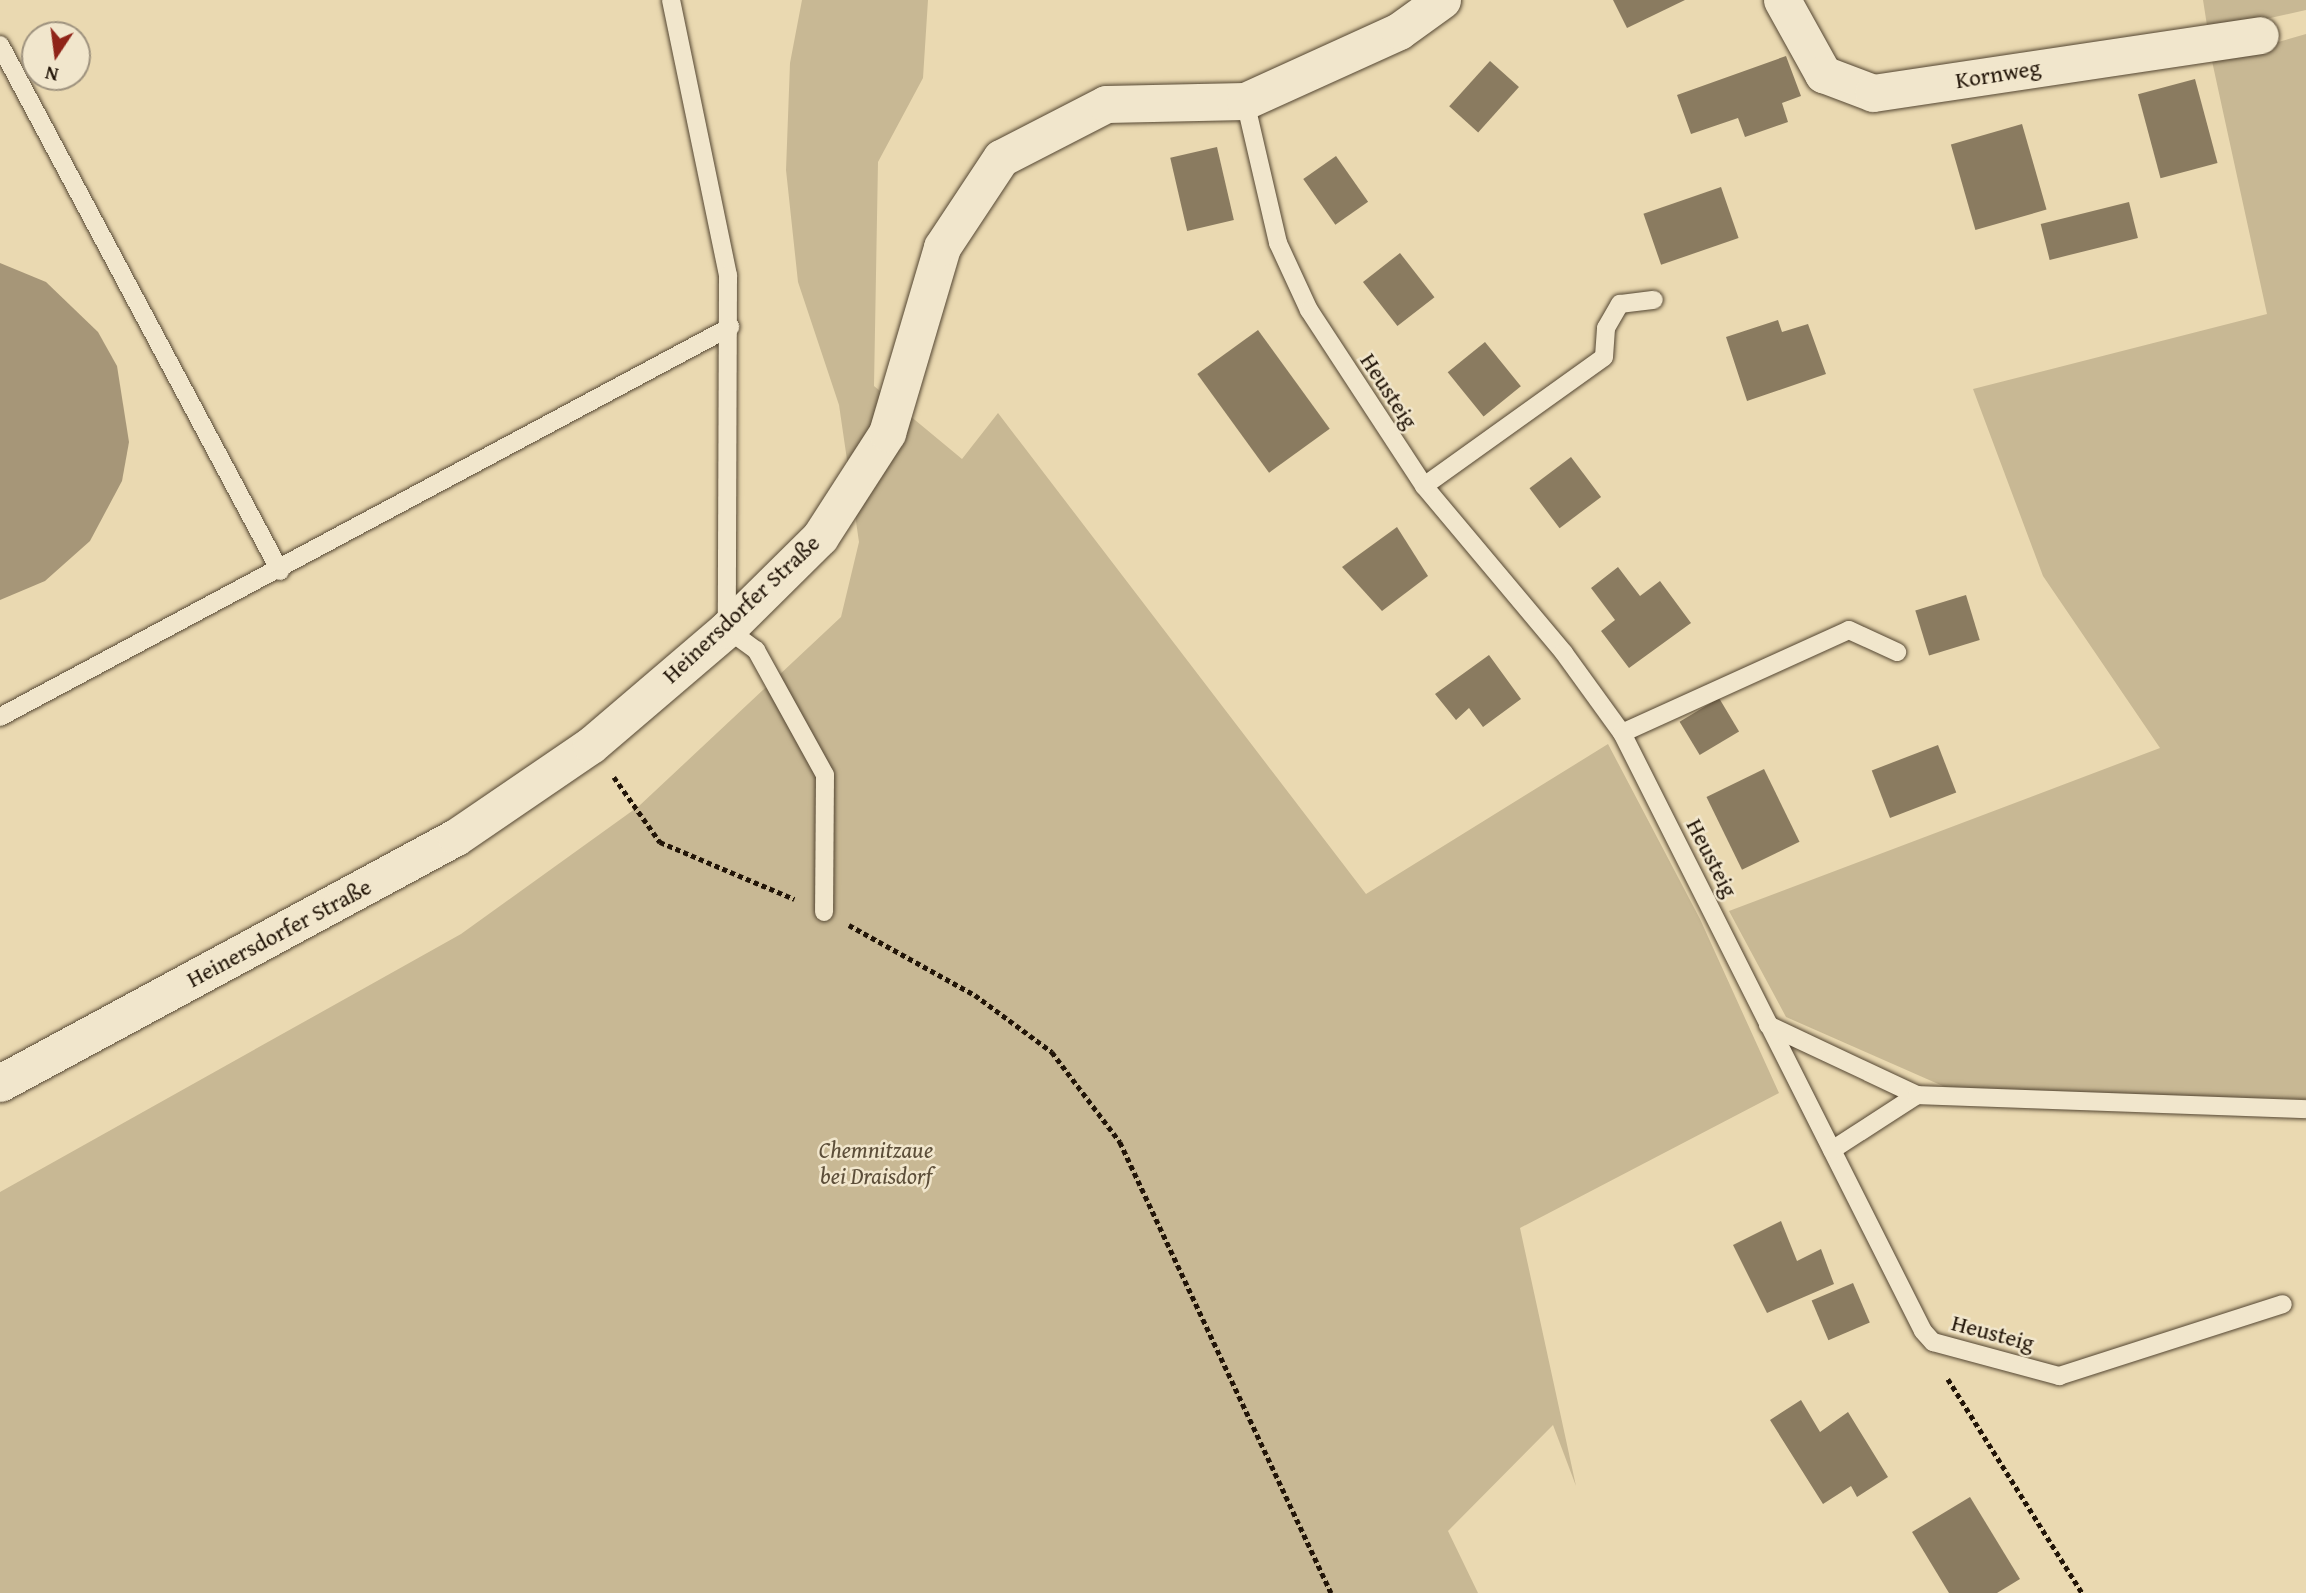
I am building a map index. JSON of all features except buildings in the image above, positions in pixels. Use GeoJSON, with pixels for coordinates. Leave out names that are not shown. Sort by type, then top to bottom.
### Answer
{"type":"FeatureCollection","features":[{"type":"Feature","properties":{"kind":"street","name":"Heinersdorfer Straße"},"geometry":{"type":"LineString","coordinates":[[0,1083],[456,838],[591,745],[727,629],[820,537],[887,433],[942,247],[1001,158],[1106,104],[1245,101],[1399,31],[1442,0]]}},
{"type":"Feature","properties":{"kind":"street","name":"Kornweg"},"geometry":{"type":"LineString","coordinates":[[1782,0],[1823,74],[1873,93],[2260,35]]}},
{"type":"Feature","properties":{"kind":"lane"},"geometry":{"type":"LineString","coordinates":[[671,0],[728,275],[730,327],[727,629],[756,650],[825,775],[824,912]]}},
{"type":"Feature","properties":{"kind":"lane"},"geometry":{"type":"LineString","coordinates":[[0,45],[280,571]]}},
{"type":"Feature","properties":{"kind":"lane","name":"Heusteig"},"geometry":{"type":"LineString","coordinates":[[1245,101],[1288,265],[1316,321],[1424,486],[1564,653],[1622,733],[1768,1025],[1933,1342],[2059,1377],[2283,1304]]}},
{"type":"Feature","properties":{"kind":"lane"},"geometry":{"type":"LineString","coordinates":[[1424,486],[1604,357],[1606,328],[1620,304],[1654,300]]}},
{"type":"Feature","properties":{"kind":"lane"},"geometry":{"type":"LineString","coordinates":[[0,717],[280,571],[730,327]]}},
{"type":"Feature","properties":{"kind":"lane"},"geometry":{"type":"LineString","coordinates":[[1622,733],[1849,630],[1897,652]]}},
{"type":"Feature","properties":{"kind":"lane"},"geometry":{"type":"LineString","coordinates":[[1768,1025],[1917,1096],[2306,1109]]}},
{"type":"Feature","properties":{"kind":"lane"},"geometry":{"type":"LineString","coordinates":[[1832,1150],[1917,1096]]}},
{"type":"Feature","properties":{"kind":"path"},"geometry":{"type":"LineString","coordinates":[[591,745],[660,842],[824,912],[975,995],[1052,1052],[1120,1142],[1331,1593]]}},
{"type":"Feature","properties":{"kind":"path"},"geometry":{"type":"LineString","coordinates":[[1933,1342],[1947,1376],[2082,1593]]}},
{"type":"Feature","properties":{"kind":"green space","name":"Chemnitzaue bei Draisdorf"},"geometry":{"type":"Polygon","coordinates":[[[802,0],[928,0],[923,78],[878,162],[874,386],[962,459],[998,413],[1366,894],[1608,744],[1700,919],[1779,1093],[1520,1228],[1576,1486],[1553,1425],[1448,1531],[1478,1593],[0,1593],[0,1192],[461,934],[639,806],[841,617],[859,542],[839,405],[798,282],[786,170],[790,63],[802,0]]]}},
{"type":"Feature","properties":{"kind":"green space"},"geometry":{"type":"Polygon","coordinates":[[[2203,0],[2306,0],[2306,10],[2208,32],[2203,0]]]}},
{"type":"Feature","properties":{"kind":"green space"},"geometry":{"type":"Polygon","coordinates":[[[2306,34],[2306,1099],[1961,1094],[1786,1017],[1729,911],[2160,748],[2043,576],[1973,389],[2267,314],[2212,61],[2306,34]]]}},
{"type":"Feature","properties":{"kind":"shaded area"},"geometry":{"type":"Polygon","coordinates":[[[0,263],[46,282],[98,332],[117,366],[129,442],[122,481],[90,541],[45,581],[0,600],[0,263]]]}}]}
